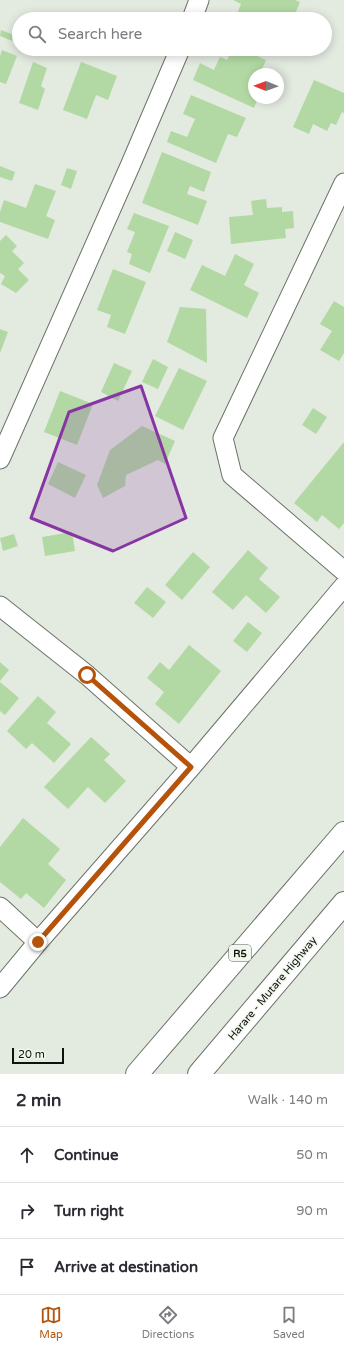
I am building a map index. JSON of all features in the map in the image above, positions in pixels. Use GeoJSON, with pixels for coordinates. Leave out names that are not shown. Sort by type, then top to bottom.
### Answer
{"type":"FeatureCollection","features":[{"type":"Feature","properties":{"kind":"highway","name":"R5"},"geometry":{"type":"LineString","coordinates":[[137,1074],[344,833]]}},
{"type":"Feature","properties":{"kind":"highway","name":"Harare - Mutare Highway"},"geometry":{"type":"LineString","coordinates":[[199,1074],[344,903]]}},
{"type":"Feature","properties":{"kind":"street"},"geometry":{"type":"LineString","coordinates":[[195,12],[200,0]]}},
{"type":"Feature","properties":{"kind":"street"},"geometry":{"type":"LineString","coordinates":[[0,459],[177,56]]}},
{"type":"Feature","properties":{"kind":"street"},"geometry":{"type":"LineString","coordinates":[[344,183],[223,438],[232,474],[344,571]]}},
{"type":"Feature","properties":{"kind":"street"},"geometry":{"type":"LineString","coordinates":[[0,988],[38,942],[191,767],[344,586]]}},
{"type":"Feature","properties":{"kind":"street"},"geometry":{"type":"LineString","coordinates":[[0,606],[87,675],[191,767]]}},
{"type":"Feature","properties":{"kind":"street"},"geometry":{"type":"LineString","coordinates":[[0,908],[38,942]]}},
{"type":"Feature","properties":{"kind":"highlighted area"},"geometry":{"type":"Polygon","coordinates":[[[141,386],[186,518],[113,551],[31,518],[69,412],[141,386]]]}},
{"type":"Feature","properties":{"kind":"building"},"geometry":{"type":"Polygon","coordinates":[[[233,0],[295,0],[300,2],[296,12],[238,12],[241,4],[233,0]]]}},
{"type":"Feature","properties":{"kind":"building"},"geometry":{"type":"Polygon","coordinates":[[[1,30],[12,34],[12,41],[0,36],[1,30]]]}},
{"type":"Feature","properties":{"kind":"building"},"geometry":{"type":"Polygon","coordinates":[[[2,50],[12,54],[12,56],[17,56],[6,84],[0,82],[0,56],[2,50]]]}},
{"type":"Feature","properties":{"kind":"building"},"geometry":{"type":"Polygon","coordinates":[[[229,56],[257,56],[266,60],[263,68],[248,68],[248,104],[256,104],[254,108],[193,80],[200,63],[214,70],[220,57],[227,60],[229,56]]]}},
{"type":"Feature","properties":{"kind":"building"},"geometry":{"type":"Polygon","coordinates":[[[33,62],[47,68],[41,86],[45,89],[38,110],[19,103],[33,62]]]}},
{"type":"Feature","properties":{"kind":"building"},"geometry":{"type":"Polygon","coordinates":[[[81,62],[117,76],[108,100],[96,95],[87,119],[63,110],[81,62]]]}},
{"type":"Feature","properties":{"kind":"building"},"geometry":{"type":"Polygon","coordinates":[[[314,80],[344,93],[344,113],[342,112],[336,125],[331,123],[327,131],[313,124],[309,134],[293,127],[314,80]]]}},
{"type":"Feature","properties":{"kind":"building"},"geometry":{"type":"Polygon","coordinates":[[[191,95],[246,118],[237,137],[228,134],[216,163],[167,142],[171,131],[187,137],[195,119],[183,114],[191,95]]]}},
{"type":"Feature","properties":{"kind":"building"},"geometry":{"type":"Polygon","coordinates":[[[162,152],[211,172],[204,192],[190,186],[187,194],[207,201],[198,225],[142,203],[162,152]]]}},
{"type":"Feature","properties":{"kind":"building"},"geometry":{"type":"Polygon","coordinates":[[[0,166],[15,172],[12,181],[0,177],[0,166]]]}},
{"type":"Feature","properties":{"kind":"building"},"geometry":{"type":"Polygon","coordinates":[[[67,168],[77,171],[71,189],[61,185],[67,168]]]}},
{"type":"Feature","properties":{"kind":"building"},"geometry":{"type":"Polygon","coordinates":[[[35,184],[56,191],[46,216],[55,220],[48,239],[0,222],[0,212],[4,200],[26,208],[35,184]]]}},
{"type":"Feature","properties":{"kind":"building"},"geometry":{"type":"Polygon","coordinates":[[[266,199],[267,208],[282,207],[282,212],[293,211],[294,228],[285,229],[286,238],[231,244],[229,217],[253,215],[251,201],[266,199]]]}},
{"type":"Feature","properties":{"kind":"building"},"geometry":{"type":"Polygon","coordinates":[[[134,213],[169,226],[150,273],[129,264],[132,254],[127,252],[135,232],[127,229],[134,213]]]}},
{"type":"Feature","properties":{"kind":"building"},"geometry":{"type":"Polygon","coordinates":[[[175,232],[193,240],[185,259],[167,251],[175,232]]]}},
{"type":"Feature","properties":{"kind":"building"},"geometry":{"type":"Polygon","coordinates":[[[6,235],[17,246],[12,251],[24,263],[18,269],[29,280],[16,293],[1,284],[5,276],[0,273],[0,241],[6,235]]]}},
{"type":"Feature","properties":{"kind":"building"},"geometry":{"type":"Polygon","coordinates":[[[235,254],[254,264],[244,285],[259,293],[247,318],[190,290],[202,265],[225,276],[235,254]]]}},
{"type":"Feature","properties":{"kind":"building"},"geometry":{"type":"Polygon","coordinates":[[[113,269],[146,282],[125,334],[107,327],[111,315],[97,310],[113,269]]]}},
{"type":"Feature","properties":{"kind":"building"},"geometry":{"type":"Polygon","coordinates":[[[334,301],[344,307],[344,353],[339,361],[320,350],[332,331],[320,324],[334,301]]]}},
{"type":"Feature","properties":{"kind":"building"},"geometry":{"type":"Polygon","coordinates":[[[180,307],[206,309],[207,363],[167,342],[180,307]]]}},
{"type":"Feature","properties":{"kind":"building"},"geometry":{"type":"Polygon","coordinates":[[[0,329],[8,332],[0,353],[0,329]]]}},
{"type":"Feature","properties":{"kind":"building"},"geometry":{"type":"Polygon","coordinates":[[[153,359],[168,367],[158,389],[142,382],[153,359]]]}},
{"type":"Feature","properties":{"kind":"building"},"geometry":{"type":"Polygon","coordinates":[[[114,363],[132,371],[118,401],[101,392],[114,363]]]}},
{"type":"Feature","properties":{"kind":"building"},"geometry":{"type":"Polygon","coordinates":[[[179,368],[207,381],[183,430],[155,416],[179,368]]]}},
{"type":"Feature","properties":{"kind":"building"},"geometry":{"type":"Polygon","coordinates":[[[60,391],[93,404],[77,445],[44,432],[60,391]]]}},
{"type":"Feature","properties":{"kind":"building"},"geometry":{"type":"Polygon","coordinates":[[[313,408],[327,417],[316,434],[302,425],[313,408]]]}},
{"type":"Feature","properties":{"kind":"building"},"geometry":{"type":"Polygon","coordinates":[[[142,426],[175,441],[165,464],[158,460],[126,475],[125,486],[103,498],[97,485],[110,450],[142,426]]]}},
{"type":"Feature","properties":{"kind":"building"},"geometry":{"type":"Polygon","coordinates":[[[344,442],[344,523],[339,529],[322,515],[317,522],[294,503],[344,442]]]}},
{"type":"Feature","properties":{"kind":"building"},"geometry":{"type":"Polygon","coordinates":[[[58,462],[86,475],[75,498],[48,484],[58,462]]]}},
{"type":"Feature","properties":{"kind":"building"},"geometry":{"type":"Polygon","coordinates":[[[72,532],[75,551],[45,556],[42,537],[72,532]]]}},
{"type":"Feature","properties":{"kind":"building"},"geometry":{"type":"Polygon","coordinates":[[[14,534],[18,546],[3,551],[0,538],[14,534]]]}},
{"type":"Feature","properties":{"kind":"building"},"geometry":{"type":"Polygon","coordinates":[[[248,550],[268,568],[259,579],[280,597],[266,613],[246,595],[233,610],[212,592],[248,550]]]}},
{"type":"Feature","properties":{"kind":"building"},"geometry":{"type":"Polygon","coordinates":[[[193,552],[210,567],[182,600],[165,585],[193,552]]]}},
{"type":"Feature","properties":{"kind":"building"},"geometry":{"type":"Polygon","coordinates":[[[147,587],[166,602],[153,618],[134,603],[147,587]]]}},
{"type":"Feature","properties":{"kind":"building"},"geometry":{"type":"Polygon","coordinates":[[[248,622],[262,633],[247,652],[233,641],[248,622]]]}},
{"type":"Feature","properties":{"kind":"building"},"geometry":{"type":"Polygon","coordinates":[[[189,645],[221,671],[179,724],[155,704],[164,692],[147,678],[160,662],[169,670],[189,645]]]}},
{"type":"Feature","properties":{"kind":"building"},"geometry":{"type":"Polygon","coordinates":[[[0,662],[9,670],[0,681],[0,662]]]}},
{"type":"Feature","properties":{"kind":"building"},"geometry":{"type":"Polygon","coordinates":[[[0,682],[19,698],[5,715],[0,711],[0,682]]]}},
{"type":"Feature","properties":{"kind":"building"},"geometry":{"type":"Polygon","coordinates":[[[38,696],[56,712],[47,723],[71,744],[54,763],[32,743],[26,749],[7,731],[38,696]]]}},
{"type":"Feature","properties":{"kind":"building"},"geometry":{"type":"Polygon","coordinates":[[[91,737],[110,754],[104,760],[126,781],[105,803],[88,787],[68,809],[44,787],[91,737]]]}},
{"type":"Feature","properties":{"kind":"building"},"geometry":{"type":"Polygon","coordinates":[[[23,818],[60,849],[48,864],[66,880],[44,908],[26,893],[21,899],[0,882],[0,847],[23,818]]]}},
{"type":"Feature","properties":{"kind":"route"},"geometry":{"type":"LineString","coordinates":[[38,942],[191,767],[87,675]]}}]}
